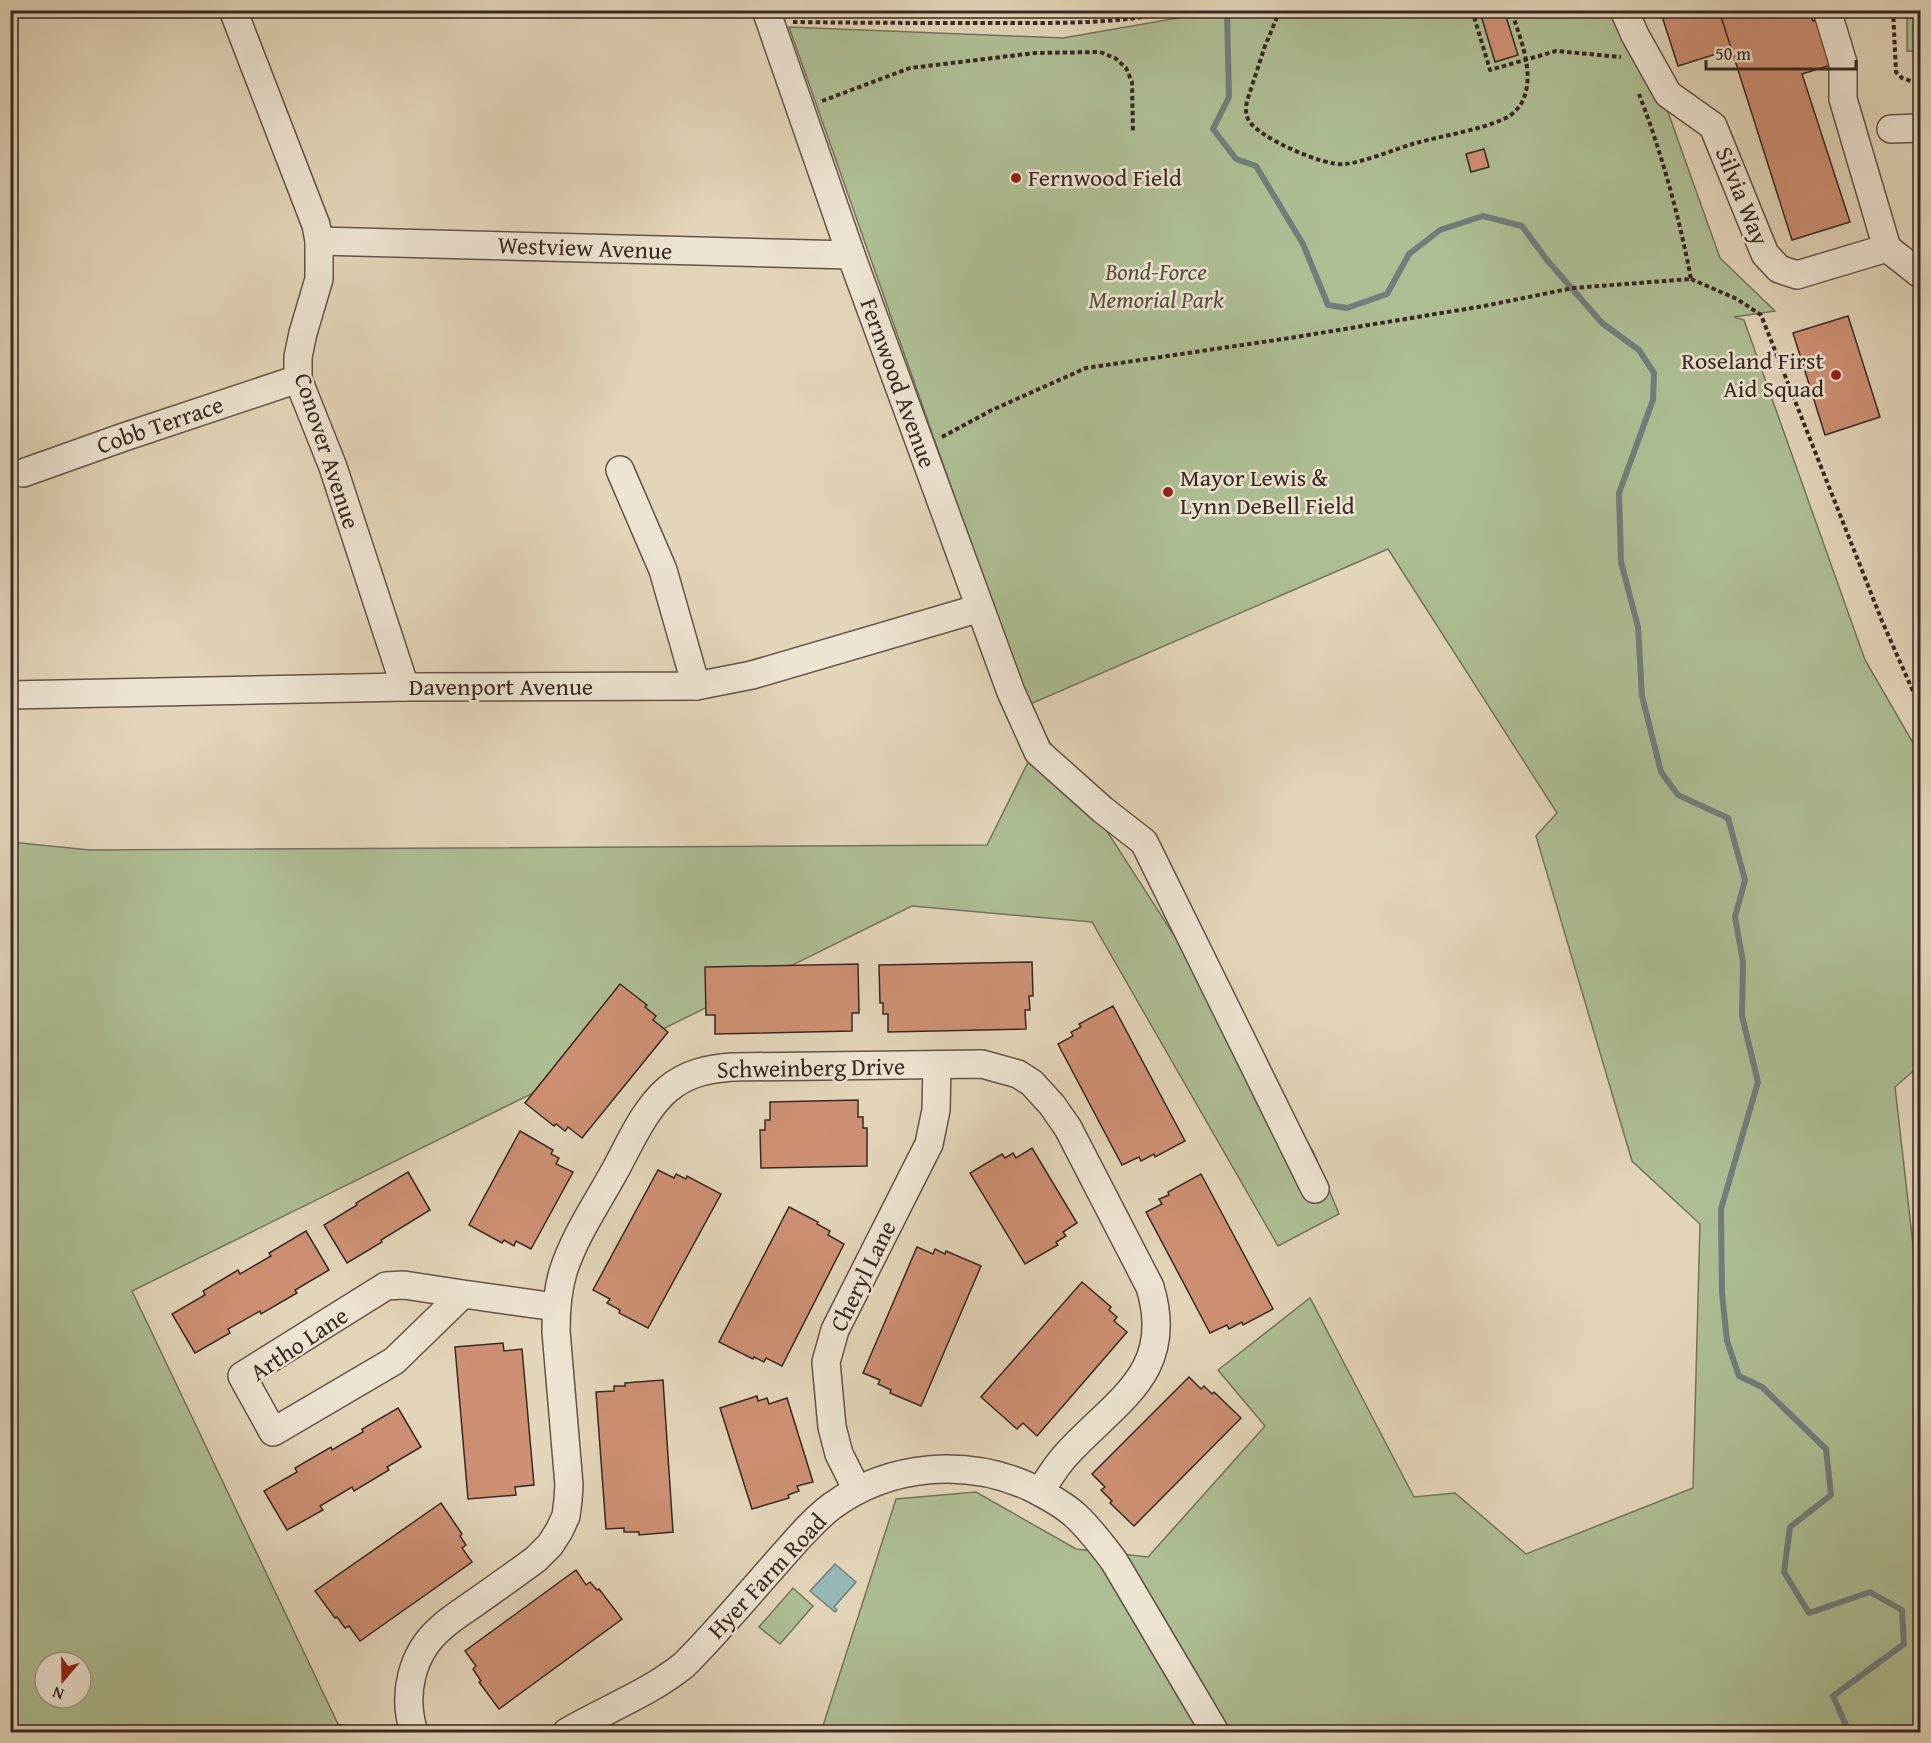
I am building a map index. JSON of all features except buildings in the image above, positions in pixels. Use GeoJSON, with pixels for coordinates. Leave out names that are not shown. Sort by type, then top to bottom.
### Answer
{"type":"FeatureCollection","features":[{"type":"Feature","properties":{"kind":"street","name":"Conover Avenue"},"geometry":{"type":"LineString","coordinates":[[233,10],[316,225],[320,241],[319,279],[303,333],[298,357],[298,379],[333,467],[405,687]]}},
{"type":"Feature","properties":{"kind":"street","name":"Fernwood Avenue"},"geometry":{"type":"LineString","coordinates":[[766,10],[851,255],[980,608],[1011,692],[1038,752],[1103,810],[1144,842],[1315,1189]]}},
{"type":"Feature","properties":{"kind":"street","name":"Silvia Way"},"geometry":{"type":"LineString","coordinates":[[1624,10],[1635,35],[1668,94],[1713,126],[1765,254],[1779,269],[1797,275],[1887,248]]}},
{"type":"Feature","properties":{"kind":"street"},"geometry":{"type":"LineString","coordinates":[[1827,10],[1843,63],[1843,99],[1887,248],[1920,274]]}},
{"type":"Feature","properties":{"kind":"street"},"geometry":{"type":"LineString","coordinates":[[1891,129],[1920,128]]}},
{"type":"Feature","properties":{"kind":"street","name":"Westview Avenue"},"geometry":{"type":"LineString","coordinates":[[320,241],[851,255]]}},
{"type":"Feature","properties":{"kind":"street","name":"Cobb Terrace"},"geometry":{"type":"LineString","coordinates":[[23,473],[298,379]]}},
{"type":"Feature","properties":{"kind":"street"},"geometry":{"type":"LineString","coordinates":[[620,470],[663,570],[696,686]]}},
{"type":"Feature","properties":{"kind":"street","name":"Davenport Avenue"},"geometry":{"type":"LineString","coordinates":[[10,695],[405,687],[696,686],[752,675],[980,608]]}},
{"type":"Feature","properties":{"kind":"street","name":"Schweinberg Drive"},"geometry":{"type":"LineString","coordinates":[[414,1732],[410,1720],[408,1698],[410,1676],[428,1642],[441,1627],[536,1559],[560,1531],[566,1516],[569,1485],[556,1307],[564,1272],[579,1235],[644,1119],[667,1089],[697,1072],[732,1067],[982,1064],[1018,1074],[1042,1092],[1068,1128],[1150,1287],[1156,1305],[1157,1336],[1153,1353],[1135,1386],[1066,1455],[1040,1492]]}},
{"type":"Feature","properties":{"kind":"street","name":"Cheryl Lane"},"geometry":{"type":"LineString","coordinates":[[857,1490],[835,1443],[826,1362],[835,1330],[929,1144],[936,1110],[937,1065]]}},
{"type":"Feature","properties":{"kind":"street","name":"Artho Lane"},"geometry":{"type":"LineString","coordinates":[[463,1294],[394,1361],[273,1432],[242,1376],[386,1286],[404,1285],[556,1307]]}},
{"type":"Feature","properties":{"kind":"street","name":"Hyer Farm Road"},"geometry":{"type":"LineString","coordinates":[[567,1732],[611,1707],[648,1690],[684,1665],[831,1506],[857,1490],[903,1474],[945,1468],[999,1475],[1040,1492],[1075,1515],[1095,1535],[1114,1561],[1215,1732]]}},
{"type":"Feature","properties":{"kind":"path"},"geometry":{"type":"LineString","coordinates":[[791,22],[1080,22],[1159,15],[1179,10]]}},
{"type":"Feature","properties":{"kind":"path"},"geometry":{"type":"LineString","coordinates":[[1280,10],[1265,46],[1247,101],[1248,119],[1255,129],[1267,136],[1314,159],[1330,164],[1346,164],[1490,124],[1507,117],[1521,104],[1525,93],[1527,59],[1511,10]]}},
{"type":"Feature","properties":{"kind":"path"},"geometry":{"type":"LineString","coordinates":[[1472,10],[1490,70],[1556,51],[1626,57]]}},
{"type":"Feature","properties":{"kind":"path"},"geometry":{"type":"LineString","coordinates":[[1893,10],[1896,72],[1902,78],[1920,84]]}},
{"type":"Feature","properties":{"kind":"path"},"geometry":{"type":"LineString","coordinates":[[817,103],[910,68],[1035,53],[1100,52],[1115,58],[1126,68],[1132,82],[1133,133]]}},
{"type":"Feature","properties":{"kind":"path"},"geometry":{"type":"LineString","coordinates":[[1638,91],[1651,124],[1682,229],[1691,279]]}},
{"type":"Feature","properties":{"kind":"path"},"geometry":{"type":"LineString","coordinates":[[939,439],[992,410],[1086,368],[1302,336],[1484,306],[1574,288],[1691,279],[1737,299],[1761,315],[1882,621],[1920,707]]}},
{"type":"Feature","properties":{"kind":"green space","name":"Bond-Force Memorial Park"},"geometry":{"type":"Polygon","coordinates":[[[1224,10],[1632,11],[1720,258],[1775,311],[1734,317],[1744,320],[1865,660],[1920,755],[1920,1065],[1895,1087],[1917,1280],[1920,1285],[1920,1732],[821,1732],[896,1499],[976,1492],[1076,1549],[1148,1557],[1265,1426],[1218,1370],[1310,1298],[1414,1497],[1455,1493],[1526,1554],[1693,1488],[1700,1224],[1632,1161],[1536,836],[1557,813],[1388,549],[1028,705],[789,27],[1063,38],[1224,10]]]}},
{"type":"Feature","properties":{"kind":"green space"},"geometry":{"type":"Polygon","coordinates":[[[1907,11],[1920,11],[1920,51],[1907,51],[1907,11]]]}},
{"type":"Feature","properties":{"kind":"green space"},"geometry":{"type":"Polygon","coordinates":[[[1043,732],[1313,1151],[1339,1214],[1278,1246],[1092,922],[912,906],[132,1291],[338,1724],[373,1732],[11,1732],[11,842],[90,850],[987,845],[1043,732]]]}},
{"type":"Feature","properties":{"kind":"green space"},"geometry":{"type":"Polygon","coordinates":[[[793,1588],[813,1606],[780,1644],[759,1627],[793,1588]]]}},
{"type":"Feature","properties":{"kind":"water"},"geometry":{"type":"Polygon","coordinates":[[[835,1564],[856,1582],[834,1607],[837,1610],[835,1612],[810,1591],[835,1564]]]}},
{"type":"Feature","properties":{"kind":"waterway"},"geometry":{"type":"LineString","coordinates":[[1227,10],[1229,97],[1213,129],[1236,159],[1256,166],[1303,244],[1328,305],[1347,308],[1387,294],[1409,254],[1440,230],[1483,216],[1522,226],[1547,260],[1602,323],[1639,350],[1654,373],[1653,400],[1619,493],[1621,562],[1638,627],[1642,696],[1661,772],[1678,795],[1728,818],[1745,880],[1735,917],[1743,962],[1742,1016],[1758,1082],[1721,1209],[1722,1293],[1727,1341],[1739,1376],[1762,1387],[1826,1449],[1831,1495],[1790,1527],[1784,1572],[1809,1613],[1870,1592],[1902,1610],[1904,1644],[1833,1696],[1849,1732]]}},
{"type":"Feature","properties":{"kind":"place","name":"Fernwood Field"},"geometry":{"type":"Point","coordinates":[1016,178]}},
{"type":"Feature","properties":{"kind":"place","name":"Roseland First Aid Squad"},"geometry":{"type":"Point","coordinates":[1836,375]}},
{"type":"Feature","properties":{"kind":"place","name":"Mayor Lewis & Lynn DeBell Field"},"geometry":{"type":"Point","coordinates":[1168,492]}}]}
